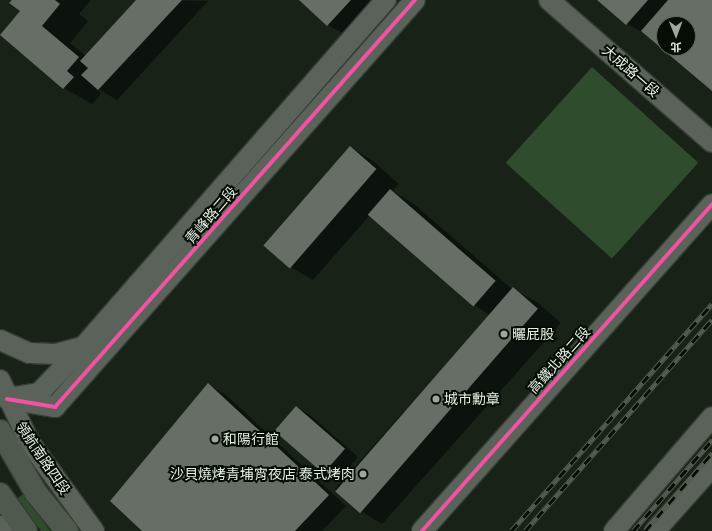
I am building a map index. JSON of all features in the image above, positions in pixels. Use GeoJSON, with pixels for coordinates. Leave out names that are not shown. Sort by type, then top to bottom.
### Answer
{"type":"FeatureCollection","features":[{"type":"Feature","properties":{"kind":"main road","name":"領航南路四段"},"geometry":{"type":"LineString","coordinates":[[0,431],[36,493],[67,531]]}},
{"type":"Feature","properties":{"kind":"main road"},"geometry":{"type":"LineString","coordinates":[[0,494],[26,531]]}},
{"type":"Feature","properties":{"kind":"street","name":"青峰路二段"},"geometry":{"type":"LineString","coordinates":[[3,400],[39,392],[83,348],[386,0]]}},
{"type":"Feature","properties":{"kind":"street","name":"青峰路二段"},"geometry":{"type":"LineString","coordinates":[[3,400],[55,407],[414,0]]}},
{"type":"Feature","properties":{"kind":"street","name":"大成路一段"},"geometry":{"type":"LineString","coordinates":[[549,0],[712,142]]}},
{"type":"Feature","properties":{"kind":"street","name":"高鐵北路二段"},"geometry":{"type":"LineString","coordinates":[[422,531],[712,204]]}},
{"type":"Feature","properties":{"kind":"street"},"geometry":{"type":"LineString","coordinates":[[0,340],[29,353],[56,354],[83,348]]}},
{"type":"Feature","properties":{"kind":"street","name":"領航南路四段"},"geometry":{"type":"LineString","coordinates":[[0,380],[3,400],[30,444],[94,531]]}},
{"type":"Feature","properties":{"kind":"street"},"geometry":{"type":"LineString","coordinates":[[614,531],[712,417]]}},
{"type":"Feature","properties":{"kind":"street"},"geometry":{"type":"LineString","coordinates":[[655,531],[712,466]]}},
{"type":"Feature","properties":{"kind":"street"},"geometry":{"type":"LineString","coordinates":[[0,526],[4,531]]}},
{"type":"Feature","properties":{"kind":"green space"},"geometry":{"type":"Polygon","coordinates":[[[592,67],[698,163],[612,259],[506,163],[592,67]]]}},
{"type":"Feature","properties":{"kind":"green space"},"geometry":{"type":"Polygon","coordinates":[[[23,494],[50,531],[41,531],[17,499],[23,494]]]}},
{"type":"Feature","properties":{"kind":"building"},"geometry":{"type":"Polygon","coordinates":[[[12,0],[55,0],[60,4],[42,26],[79,57],[67,71],[74,77],[63,89],[0,35],[20,11],[9,3],[12,0]]]}},
{"type":"Feature","properties":{"kind":"building"},"geometry":{"type":"Polygon","coordinates":[[[136,0],[182,0],[98,90],[81,75],[88,68],[80,61],[136,0]]]}},
{"type":"Feature","properties":{"kind":"building"},"geometry":{"type":"Polygon","coordinates":[[[299,0],[351,0],[327,26],[299,0]]]}},
{"type":"Feature","properties":{"kind":"building"},"geometry":{"type":"Polygon","coordinates":[[[597,0],[648,0],[626,25],[597,0]]]}},
{"type":"Feature","properties":{"kind":"building"},"geometry":{"type":"Polygon","coordinates":[[[668,0],[712,0],[712,91],[671,56],[696,56],[696,16],[656,16],[656,44],[641,31],[668,0]]]}},
{"type":"Feature","properties":{"kind":"building"},"geometry":{"type":"Polygon","coordinates":[[[350,146],[376,169],[290,269],[263,246],[350,146]]]}},
{"type":"Feature","properties":{"kind":"building"},"geometry":{"type":"Polygon","coordinates":[[[390,189],[496,281],[473,307],[368,215],[390,189]]]}},
{"type":"Feature","properties":{"kind":"building","name":"城市勳章"},"geometry":{"type":"Polygon","coordinates":[[[513,287],[538,309],[360,513],[335,492],[513,287]]]}},
{"type":"Feature","properties":{"kind":"building","name":"和陽行館"},"geometry":{"type":"Polygon","coordinates":[[[208,383],[329,495],[295,531],[142,531],[110,501],[208,383]]]}},
{"type":"Feature","properties":{"kind":"building"},"geometry":{"type":"Polygon","coordinates":[[[296,406],[345,449],[323,474],[274,431],[296,406]]]}},
{"type":"Feature","properties":{"kind":"railway"},"geometry":{"type":"LineString","coordinates":[[511,531],[712,304]]}},
{"type":"Feature","properties":{"kind":"railway"},"geometry":{"type":"LineString","coordinates":[[525,531],[712,320]]}},
{"type":"Feature","properties":{"kind":"railway"},"geometry":{"type":"LineString","coordinates":[[633,531],[712,440]]}},
{"type":"Feature","properties":{"kind":"railway"},"geometry":{"type":"LineString","coordinates":[[645,531],[712,453]]}},
{"type":"Feature","properties":{"kind":"cycle path"},"geometry":{"type":"LineString","coordinates":[[7,399],[55,407],[415,0]]}},
{"type":"Feature","properties":{"kind":"cycle path"},"geometry":{"type":"LineString","coordinates":[[422,531],[712,204]]}},
{"type":"Feature","properties":{"kind":"place","name":"曬屁股"},"geometry":{"type":"Point","coordinates":[504,334]}},
{"type":"Feature","properties":{"kind":"place","name":"城市勳章"},"geometry":{"type":"Point","coordinates":[436,399]}},
{"type":"Feature","properties":{"kind":"place","name":"和陽行館"},"geometry":{"type":"Point","coordinates":[215,439]}},
{"type":"Feature","properties":{"kind":"place","name":"沙貝燒烤青埔宵夜店 泰式烤肉"},"geometry":{"type":"Point","coordinates":[363,474]}}]}
